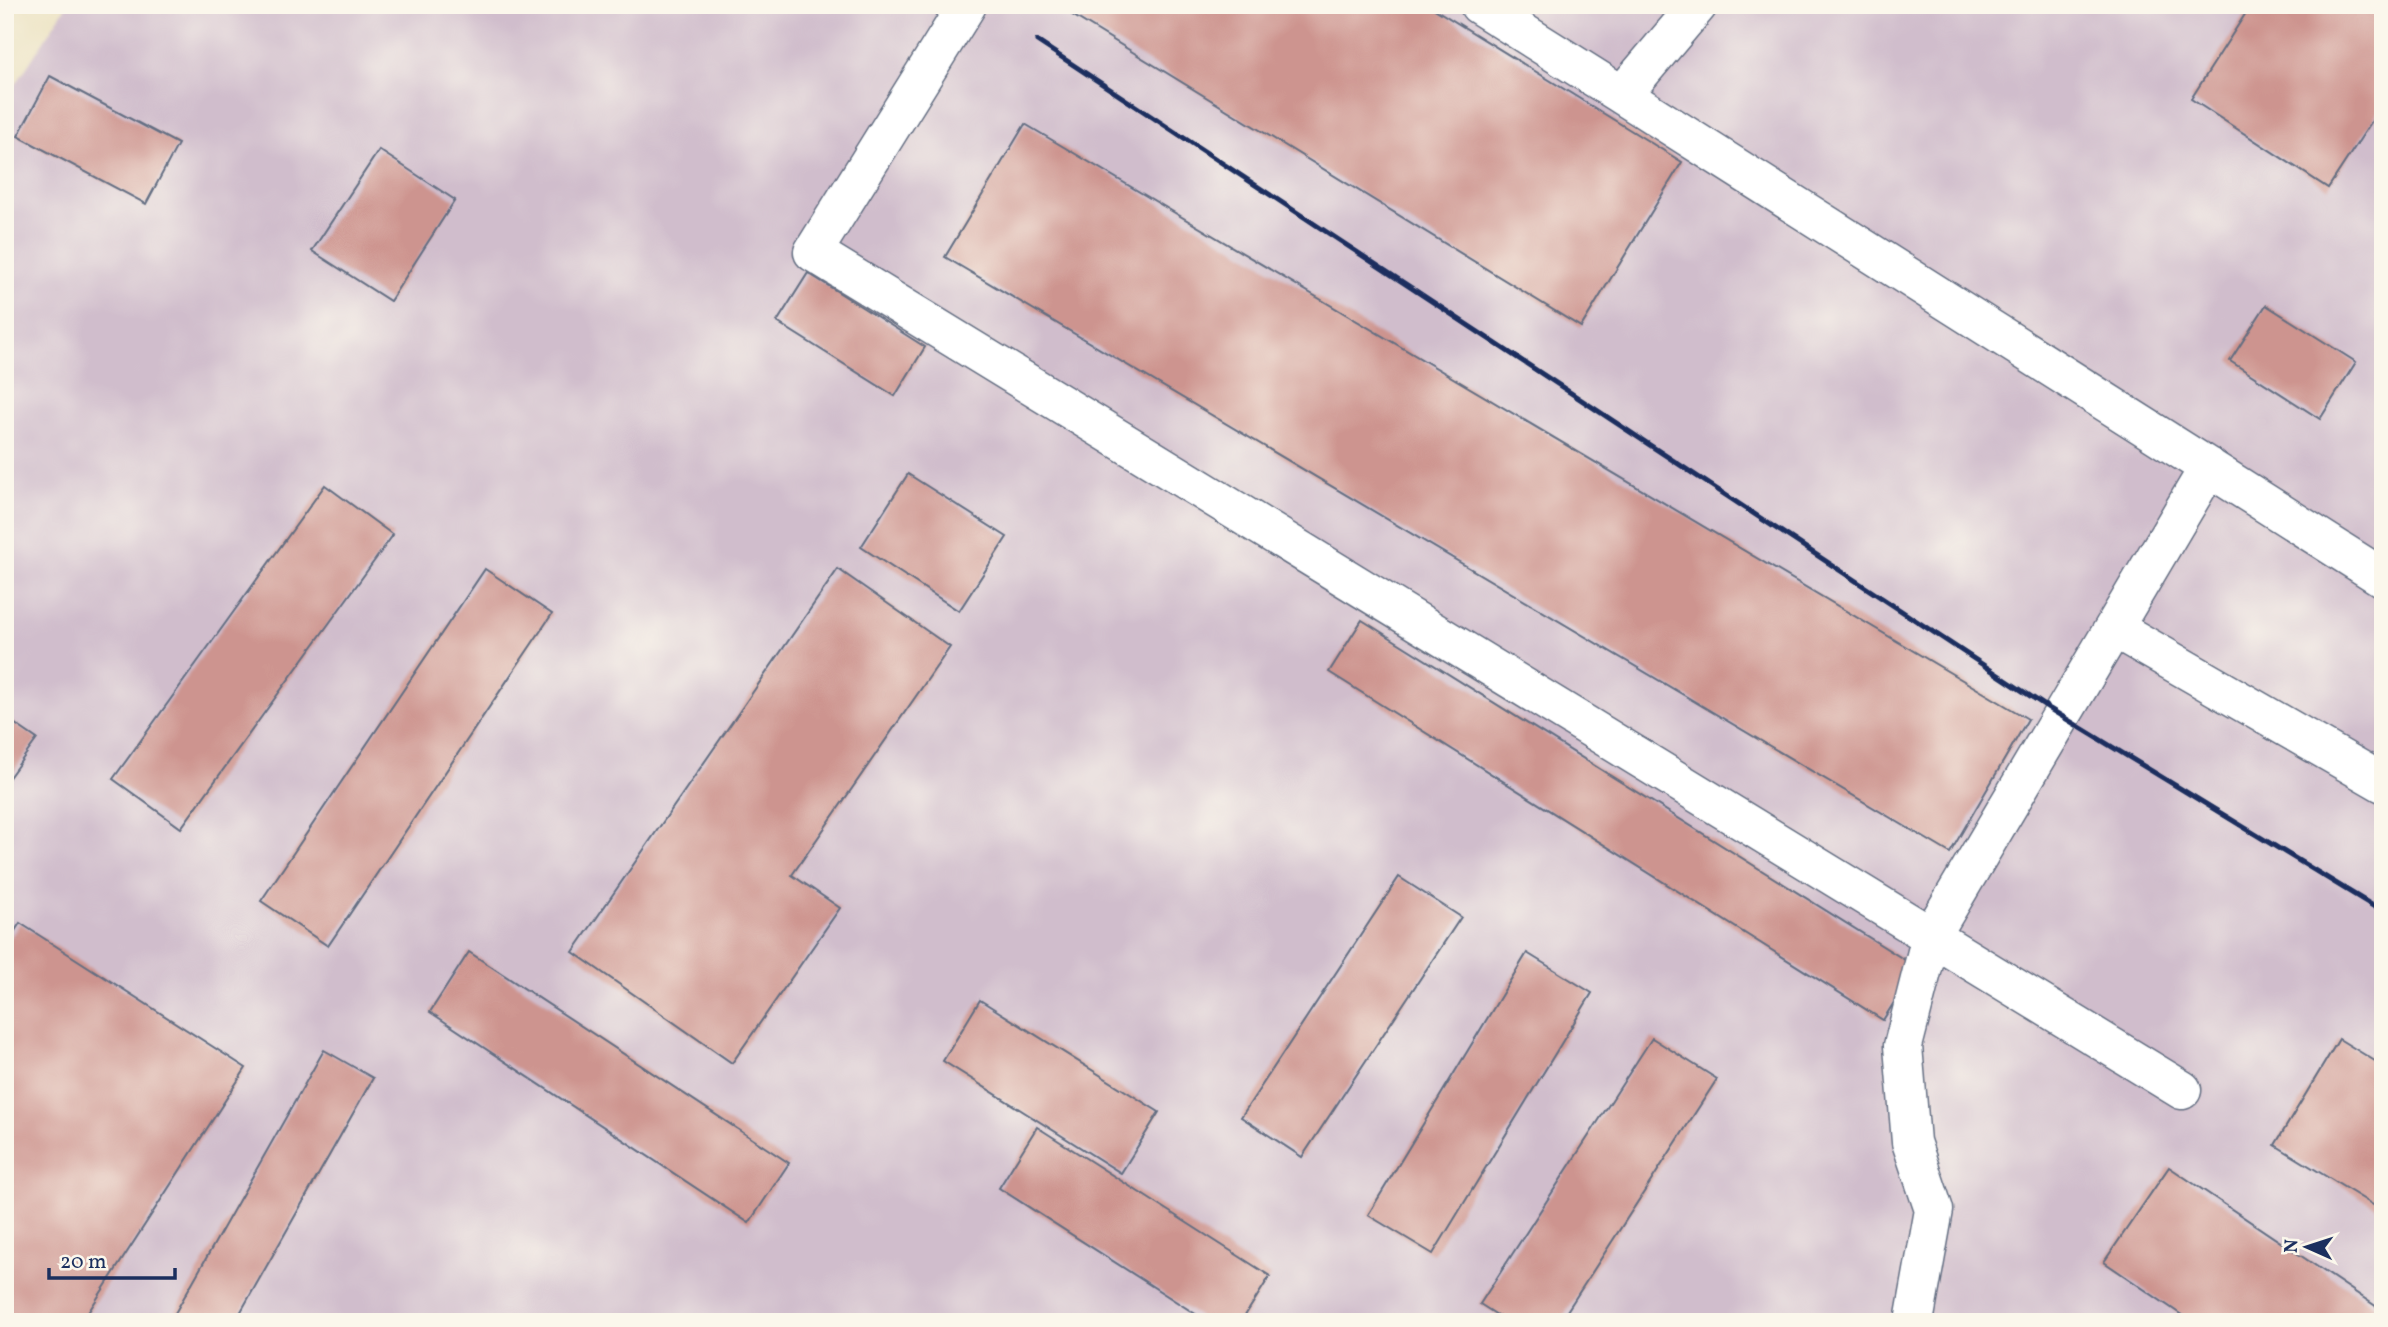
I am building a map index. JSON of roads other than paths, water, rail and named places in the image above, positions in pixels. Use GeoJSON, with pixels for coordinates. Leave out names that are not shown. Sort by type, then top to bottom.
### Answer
{"type":"FeatureCollection","features":[{"type":"Feature","properties":{"kind":"lane"},"geometry":{"type":"LineString","coordinates":[[967,5],[813,252],[2182,1090]]}},
{"type":"Feature","properties":{"kind":"lane"},"geometry":{"type":"LineString","coordinates":[[1479,5],[2383,578]]}},
{"type":"Feature","properties":{"kind":"lane"},"geometry":{"type":"LineString","coordinates":[[1622,94],[1698,5]]}},
{"type":"Feature","properties":{"kind":"lane"},"geometry":{"type":"LineString","coordinates":[[1914,1322],[1934,1210],[1911,1142],[1903,1046],[1931,936],[2209,467]]}},
{"type":"Feature","properties":{"kind":"lane"},"geometry":{"type":"LineString","coordinates":[[2114,628],[2383,783]]}},
{"type":"Feature","properties":{"kind":"railway"},"geometry":{"type":"LineString","coordinates":[[1037,41],[2050,709],[2383,912]]}}]}
